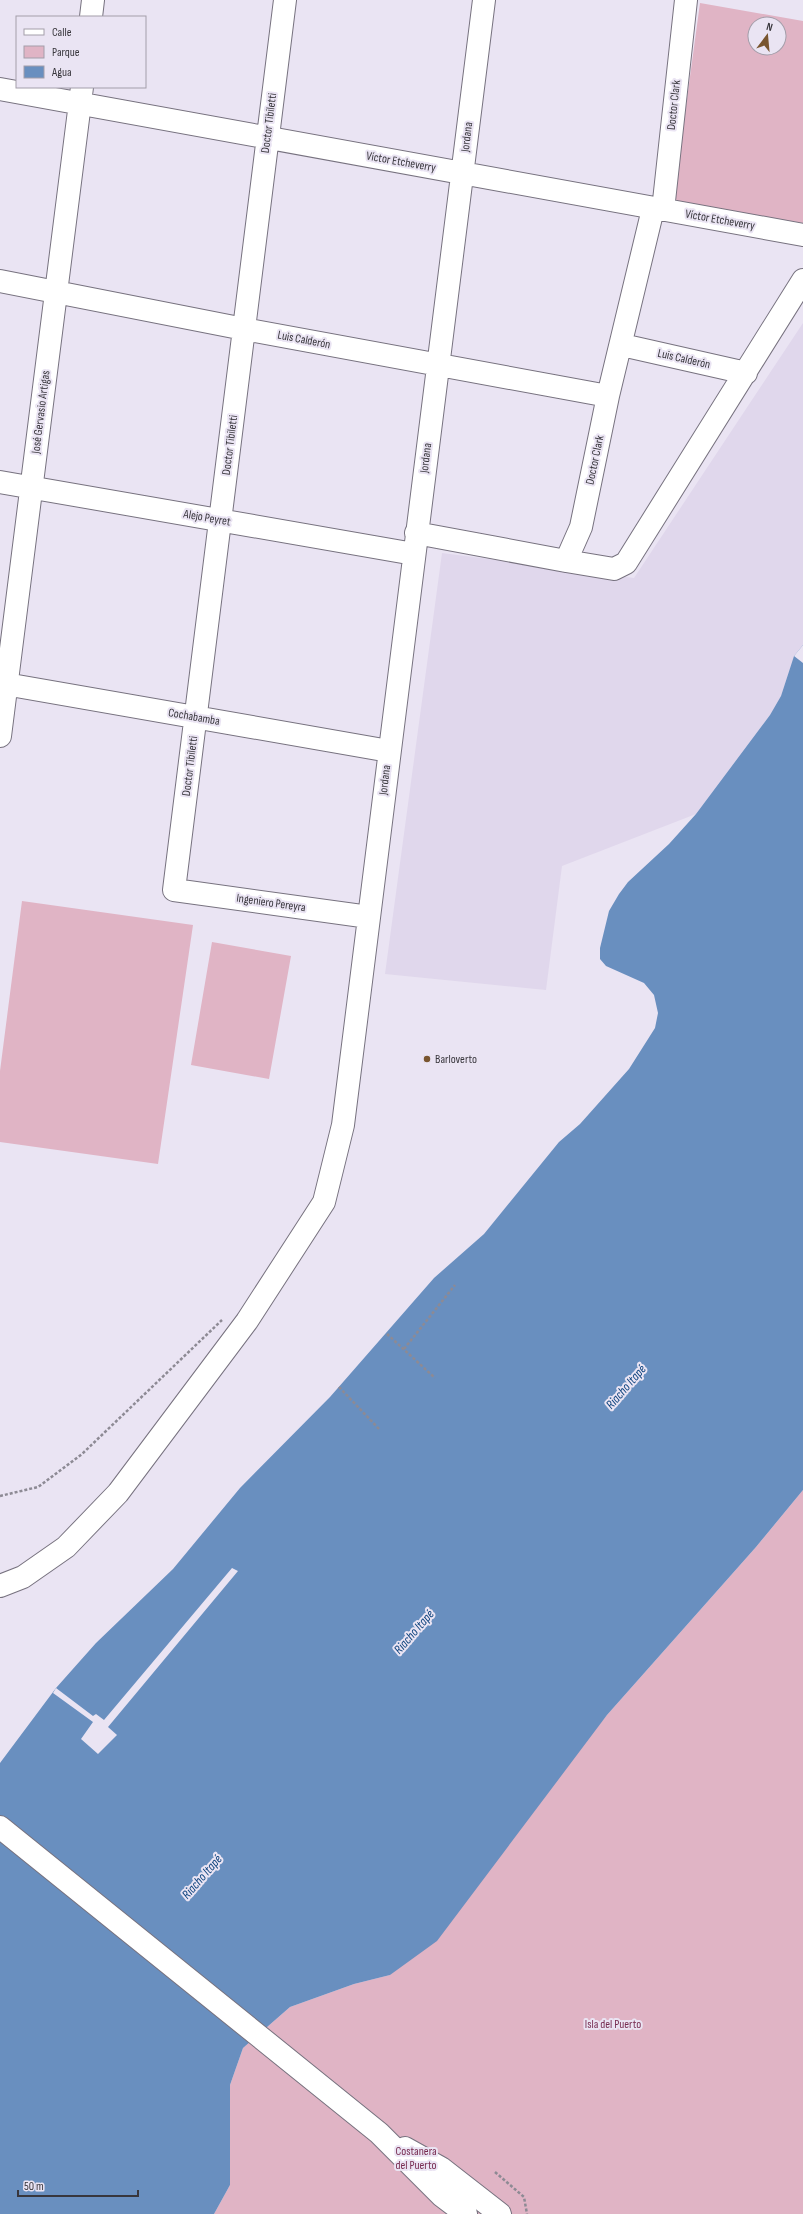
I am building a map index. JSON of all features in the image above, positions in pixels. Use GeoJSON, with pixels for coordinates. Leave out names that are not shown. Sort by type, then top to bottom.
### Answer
{"type":"FeatureCollection","features":[{"type":"Feature","properties":{"kind":"street"},"geometry":{"type":"LineString","coordinates":[[91,16],[93,0]]}},
{"type":"Feature","properties":{"kind":"street","name":"Doctor Tibiletti"},"geometry":{"type":"LineString","coordinates":[[174,890],[285,0]]}},
{"type":"Feature","properties":{"kind":"street","name":"Jordana"},"geometry":{"type":"LineString","coordinates":[[0,1586],[23,1577],[66,1547],[118,1493],[247,1321],[324,1202],[343,1125],[484,0]]}},
{"type":"Feature","properties":{"kind":"street","name":"Doctor Clark"},"geometry":{"type":"LineString","coordinates":[[566,561],[581,527],[608,396],[658,209],[686,0]]}},
{"type":"Feature","properties":{"kind":"street","name":"Víctor Etcheverry"},"geometry":{"type":"LineString","coordinates":[[0,89],[81,95],[267,138],[803,235]]}},
{"type":"Feature","properties":{"kind":"street","name":"José Gervasio Artigas"},"geometry":{"type":"LineString","coordinates":[[0,736],[3,684],[31,487],[81,95]]}},
{"type":"Feature","properties":{"kind":"street"},"geometry":{"type":"LineString","coordinates":[[415,544],[566,561],[614,569],[626,563],[803,280]]}},
{"type":"Feature","properties":{"kind":"street","name":"Luis Calderón"},"geometry":{"type":"LineString","coordinates":[[0,281],[244,329],[608,396]]}},
{"type":"Feature","properties":{"kind":"street","name":"Luis Calderón"},"geometry":{"type":"LineString","coordinates":[[622,345],[746,373]]}},
{"type":"Feature","properties":{"kind":"street","name":"Alejo Peyret"},"geometry":{"type":"LineString","coordinates":[[0,482],[220,520],[415,544]]}},
{"type":"Feature","properties":{"kind":"street","name":"Cochabamba"},"geometry":{"type":"LineString","coordinates":[[3,684],[389,751]]}},
{"type":"Feature","properties":{"kind":"street","name":"Ingeniero Pereyra"},"geometry":{"type":"LineString","coordinates":[[174,890],[369,917]]}},
{"type":"Feature","properties":{"kind":"street"},"geometry":{"type":"LineString","coordinates":[[0,1827],[380,2133],[442,2196],[466,2214]]}},
{"type":"Feature","properties":{"kind":"street"},"geometry":{"type":"LineString","coordinates":[[380,2133],[441,2168],[500,2214]]}},
{"type":"Feature","properties":{"kind":"path"},"geometry":{"type":"LineString","coordinates":[[404,1349],[455,1285]]}},
{"type":"Feature","properties":{"kind":"path"},"geometry":{"type":"LineString","coordinates":[[0,1496],[38,1487],[82,1454],[228,1315]]}},
{"type":"Feature","properties":{"kind":"path"},"geometry":{"type":"LineString","coordinates":[[387,1334],[435,1378]]}},
{"type":"Feature","properties":{"kind":"path"},"geometry":{"type":"LineString","coordinates":[[339,1387],[379,1429]]}},
{"type":"Feature","properties":{"kind":"path"},"geometry":{"type":"LineString","coordinates":[[495,2172],[524,2197],[527,2214]]}},
{"type":"Feature","properties":{"kind":"shaded area"},"geometry":{"type":"Polygon","coordinates":[[[803,323],[803,645],[794,656],[781,696],[770,715],[696,814],[562,866],[546,990],[385,974],[442,553],[634,578],[803,323]]]}},
{"type":"Feature","properties":{"kind":"green space"},"geometry":{"type":"Polygon","coordinates":[[[700,3],[774,16],[747,16],[747,56],[787,56],[787,18],[803,21],[803,223],[673,202],[700,3]]]}},
{"type":"Feature","properties":{"kind":"green space"},"geometry":{"type":"Polygon","coordinates":[[[22,901],[193,925],[158,1164],[0,1142],[0,1071],[22,901]]]}},
{"type":"Feature","properties":{"kind":"green space"},"geometry":{"type":"Polygon","coordinates":[[[212,942],[291,956],[269,1079],[191,1065],[212,942]]]}},
{"type":"Feature","properties":{"kind":"green space","name":"Isla del Puerto"},"geometry":{"type":"Polygon","coordinates":[[[803,1490],[803,2214],[214,2214],[230,2185],[230,2085],[243,2048],[290,2007],[354,1984],[390,1975],[607,1715],[756,1547],[803,1490]]]}},
{"type":"Feature","properties":{"kind":"water","name":"Riacho Itapé"},"geometry":{"type":"Polygon","coordinates":[[[803,645],[803,1490],[756,1547],[607,1715],[437,1941],[390,1975],[354,1984],[290,2007],[243,2048],[230,2085],[230,2185],[214,2214],[0,2214],[0,1763],[56,1688],[96,1643],[173,1569],[240,1488],[330,1397],[434,1278],[484,1234],[559,1142],[580,1124],[629,1069],[655,1028],[658,1013],[654,995],[644,983],[606,966],[600,959],[600,948],[609,911],[628,882],[669,844],[696,814],[770,715],[781,696],[794,656],[803,645]]]}},
{"type":"Feature","properties":{"kind":"pier"},"geometry":{"type":"Polygon","coordinates":[[[803,645],[803,663],[794,656],[803,645]]]}},
{"type":"Feature","properties":{"kind":"pier"},"geometry":{"type":"Polygon","coordinates":[[[232,1568],[238,1571],[108,1727],[117,1735],[98,1754],[81,1739],[93,1722],[53,1693],[56,1688],[93,1716],[96,1714],[104,1720],[232,1568]]]}},
{"type":"Feature","properties":{"kind":"place","name":"Barloverto"},"geometry":{"type":"Point","coordinates":[427,1059]}},
{"type":"Feature","properties":{"kind":"park label","name":"Costanera del Puerto"},"geometry":{"type":"Point","coordinates":[416,2158]}}]}
